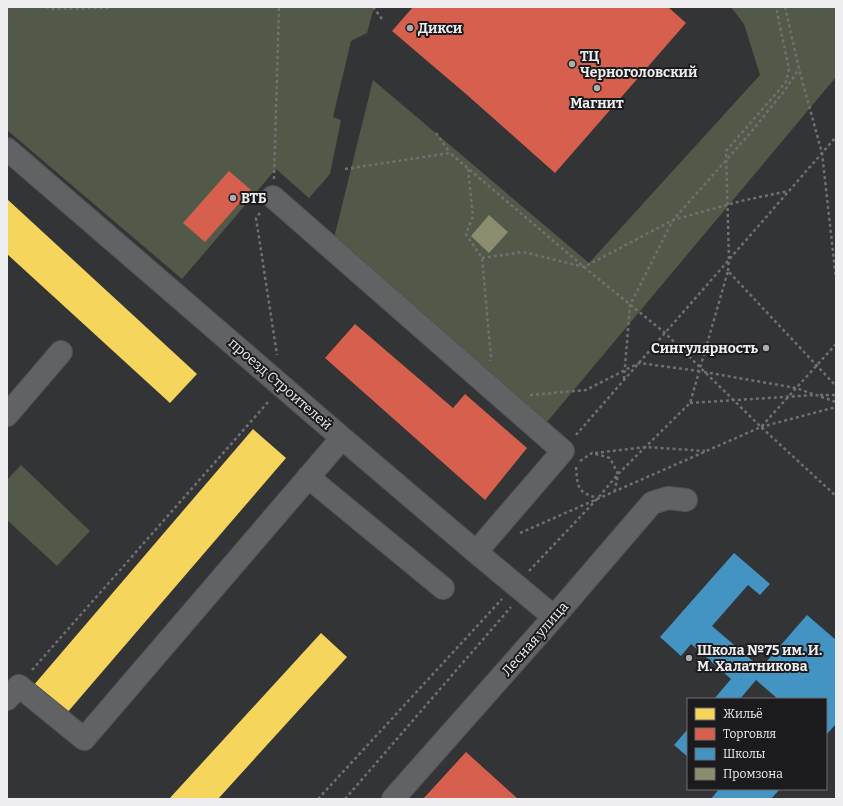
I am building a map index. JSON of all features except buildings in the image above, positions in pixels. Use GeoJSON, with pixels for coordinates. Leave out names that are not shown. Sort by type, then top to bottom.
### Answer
{"type":"FeatureCollection","features":[{"type":"Feature","properties":{"kind":"street","name":"проезд Строителей"},"geometry":{"type":"LineString","coordinates":[[7,149],[342,438],[554,617]]}},
{"type":"Feature","properties":{"kind":"street"},"geometry":{"type":"LineString","coordinates":[[273,197],[563,450],[476,552]]}},
{"type":"Feature","properties":{"kind":"street"},"geometry":{"type":"LineString","coordinates":[[7,414],[61,352]]}},
{"type":"Feature","properties":{"kind":"street"},"geometry":{"type":"LineString","coordinates":[[13,692],[84,739],[342,438]]}},
{"type":"Feature","properties":{"kind":"street"},"geometry":{"type":"LineString","coordinates":[[308,477],[443,588]]}},
{"type":"Feature","properties":{"kind":"street","name":"Лесная улица"},"geometry":{"type":"LineString","coordinates":[[393,799],[652,504],[668,498],[686,500]]}},
{"type":"Feature","properties":{"kind":"path"},"geometry":{"type":"LineString","coordinates":[[46,7],[52,9],[111,7]]}},
{"type":"Feature","properties":{"kind":"path"},"geometry":{"type":"LineString","coordinates":[[277,355],[256,218],[273,197],[279,7]]}},
{"type":"Feature","properties":{"kind":"path"},"geometry":{"type":"LineString","coordinates":[[373,7],[382,19]]}},
{"type":"Feature","properties":{"kind":"path"},"geometry":{"type":"LineString","coordinates":[[776,7],[789,69],[786,82],[726,151],[730,259],[728,271],[690,403],[836,395]]}},
{"type":"Feature","properties":{"kind":"path"},"geometry":{"type":"LineString","coordinates":[[785,7],[799,69],[822,153],[836,279]]}},
{"type":"Feature","properties":{"kind":"path"},"geometry":{"type":"LineString","coordinates":[[624,379],[630,305],[673,220],[757,125],[799,69]]}},
{"type":"Feature","properties":{"kind":"path"},"geometry":{"type":"LineString","coordinates":[[436,133],[450,153],[584,267],[665,333],[761,427]]}},
{"type":"Feature","properties":{"kind":"path"},"geometry":{"type":"LineString","coordinates":[[563,450],[836,137]]}},
{"type":"Feature","properties":{"kind":"path"},"geometry":{"type":"LineString","coordinates":[[345,169],[450,153]]}},
{"type":"Feature","properties":{"kind":"path"},"geometry":{"type":"LineString","coordinates":[[468,168],[473,216],[466,234],[482,258],[491,357],[485,381]]}},
{"type":"Feature","properties":{"kind":"path"},"geometry":{"type":"LineString","coordinates":[[482,258],[523,252],[584,267],[673,220],[727,205],[788,191]]}},
{"type":"Feature","properties":{"kind":"path"},"geometry":{"type":"LineString","coordinates":[[728,271],[836,386]]}},
{"type":"Feature","properties":{"kind":"path"},"geometry":{"type":"LineString","coordinates":[[761,427],[836,344]]}},
{"type":"Feature","properties":{"kind":"path"},"geometry":{"type":"LineString","coordinates":[[504,398],[586,390],[639,363],[699,371],[796,388],[836,402]]}},
{"type":"Feature","properties":{"kind":"path"},"geometry":{"type":"LineString","coordinates":[[13,692],[282,386]]}},
{"type":"Feature","properties":{"kind":"path"},"geometry":{"type":"LineString","coordinates":[[761,427],[836,407]]}},
{"type":"Feature","properties":{"kind":"path"},"geometry":{"type":"LineString","coordinates":[[598,498],[587,495],[578,487],[576,464],[592,453],[646,447],[706,451]]}},
{"type":"Feature","properties":{"kind":"path"},"geometry":{"type":"LineString","coordinates":[[592,453],[610,458],[618,474],[615,491]]}},
{"type":"Feature","properties":{"kind":"path"},"geometry":{"type":"LineString","coordinates":[[345,799],[525,591]]}},
{"type":"Feature","properties":{"kind":"green space"},"geometry":{"type":"Polygon","coordinates":[[[7,7],[374,7],[367,33],[351,41],[333,117],[341,120],[330,174],[309,198],[276,169],[182,279],[7,130],[7,7]]]}},
{"type":"Feature","properties":{"kind":"green space"},"geometry":{"type":"Polygon","coordinates":[[[731,7],[836,7],[836,77],[547,422],[334,238],[373,80],[589,263],[760,75],[744,24],[731,7]]]}},
{"type":"Feature","properties":{"kind":"green space"},"geometry":{"type":"Polygon","coordinates":[[[21,465],[90,531],[57,566],[7,520],[7,480],[21,465]]]}},
{"type":"Feature","properties":{"kind":"place","name":"Дикси"},"geometry":{"type":"Point","coordinates":[410,28]}},
{"type":"Feature","properties":{"kind":"place","name":"ТЦ Черноголовский"},"geometry":{"type":"Point","coordinates":[572,64]}},
{"type":"Feature","properties":{"kind":"place","name":"Магнит"},"geometry":{"type":"Point","coordinates":[597,88]}},
{"type":"Feature","properties":{"kind":"place","name":"ВТБ"},"geometry":{"type":"Point","coordinates":[233,198]}},
{"type":"Feature","properties":{"kind":"place","name":"Сингулярность"},"geometry":{"type":"Point","coordinates":[766,348]}},
{"type":"Feature","properties":{"kind":"place","name":"Школа №75 им. И. М. Халатникова"},"geometry":{"type":"Point","coordinates":[689,658]}}]}
